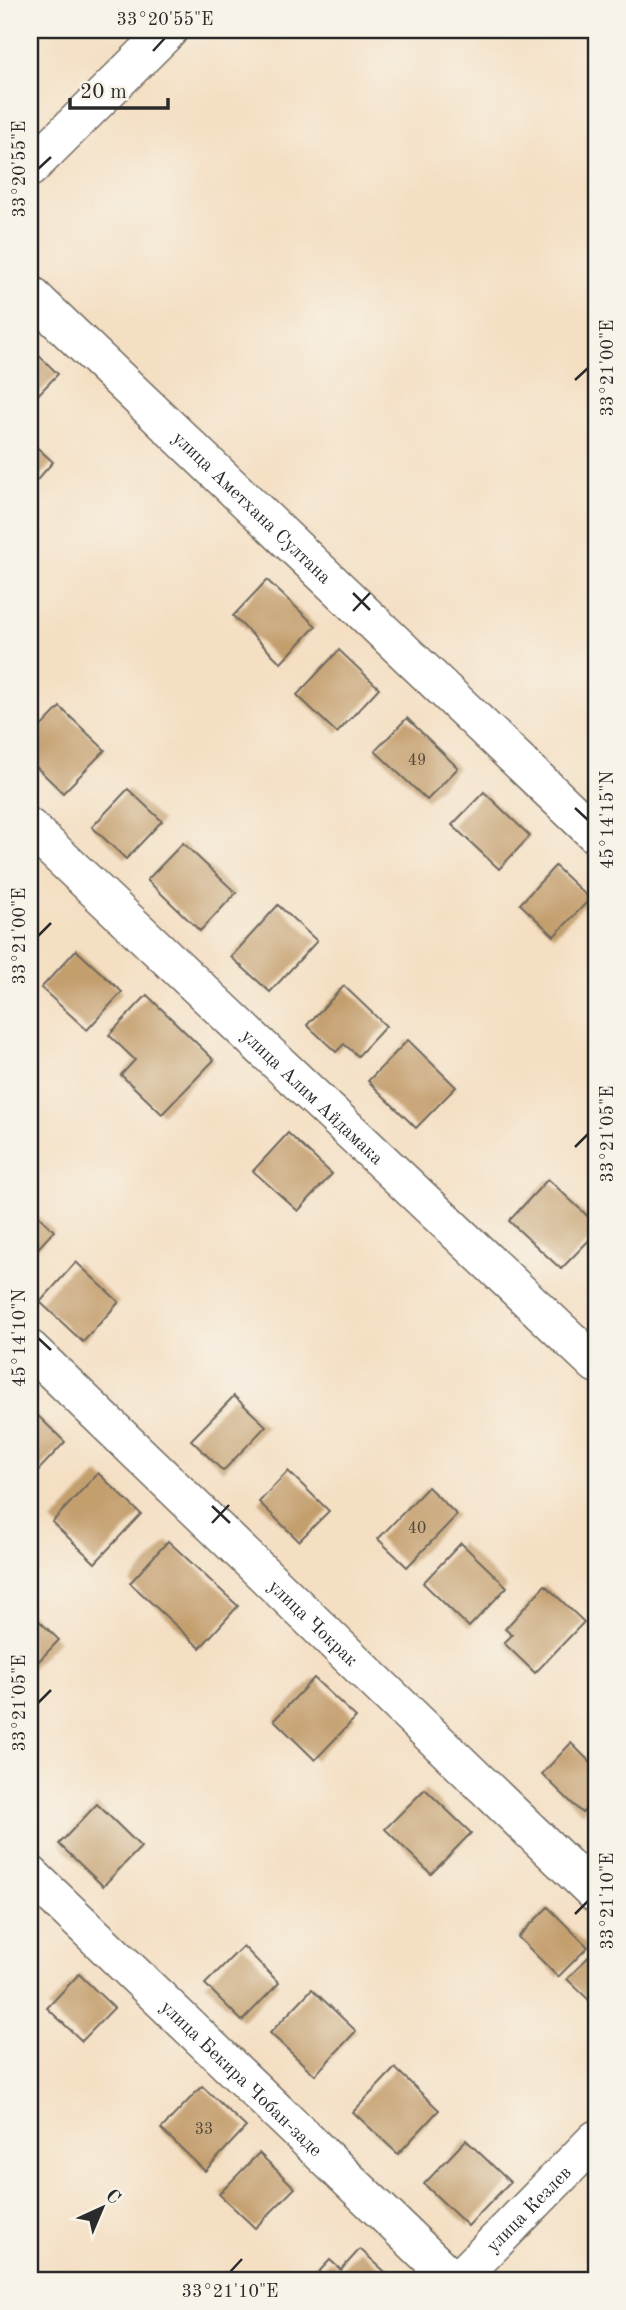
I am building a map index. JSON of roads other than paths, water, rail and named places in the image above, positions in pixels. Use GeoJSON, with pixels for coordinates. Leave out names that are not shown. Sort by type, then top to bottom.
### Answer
{"type":"FeatureCollection","features":[{"type":"Feature","properties":{"kind":"street"},"geometry":{"type":"LineString","coordinates":[[30,168],[169,30]]}},
{"type":"Feature","properties":{"kind":"street","name":"улица Аметхана Султана"},"geometry":{"type":"LineString","coordinates":[[30,294],[596,835]]}},
{"type":"Feature","properties":{"kind":"street","name":"улица Алим Айдамака"},"geometry":{"type":"LineString","coordinates":[[30,828],[596,1364]]}},
{"type":"Feature","properties":{"kind":"street","name":"улица Чокрак"},"geometry":{"type":"LineString","coordinates":[[30,1349],[596,1895]]}},
{"type":"Feature","properties":{"kind":"street","name":"улица Бекира Чобан-заде"},"geometry":{"type":"LineString","coordinates":[[30,1874],[453,2280]]}},
{"type":"Feature","properties":{"kind":"street","name":"улица Кезлев"},"geometry":{"type":"LineString","coordinates":[[458,2280],[596,2138]]}}]}
